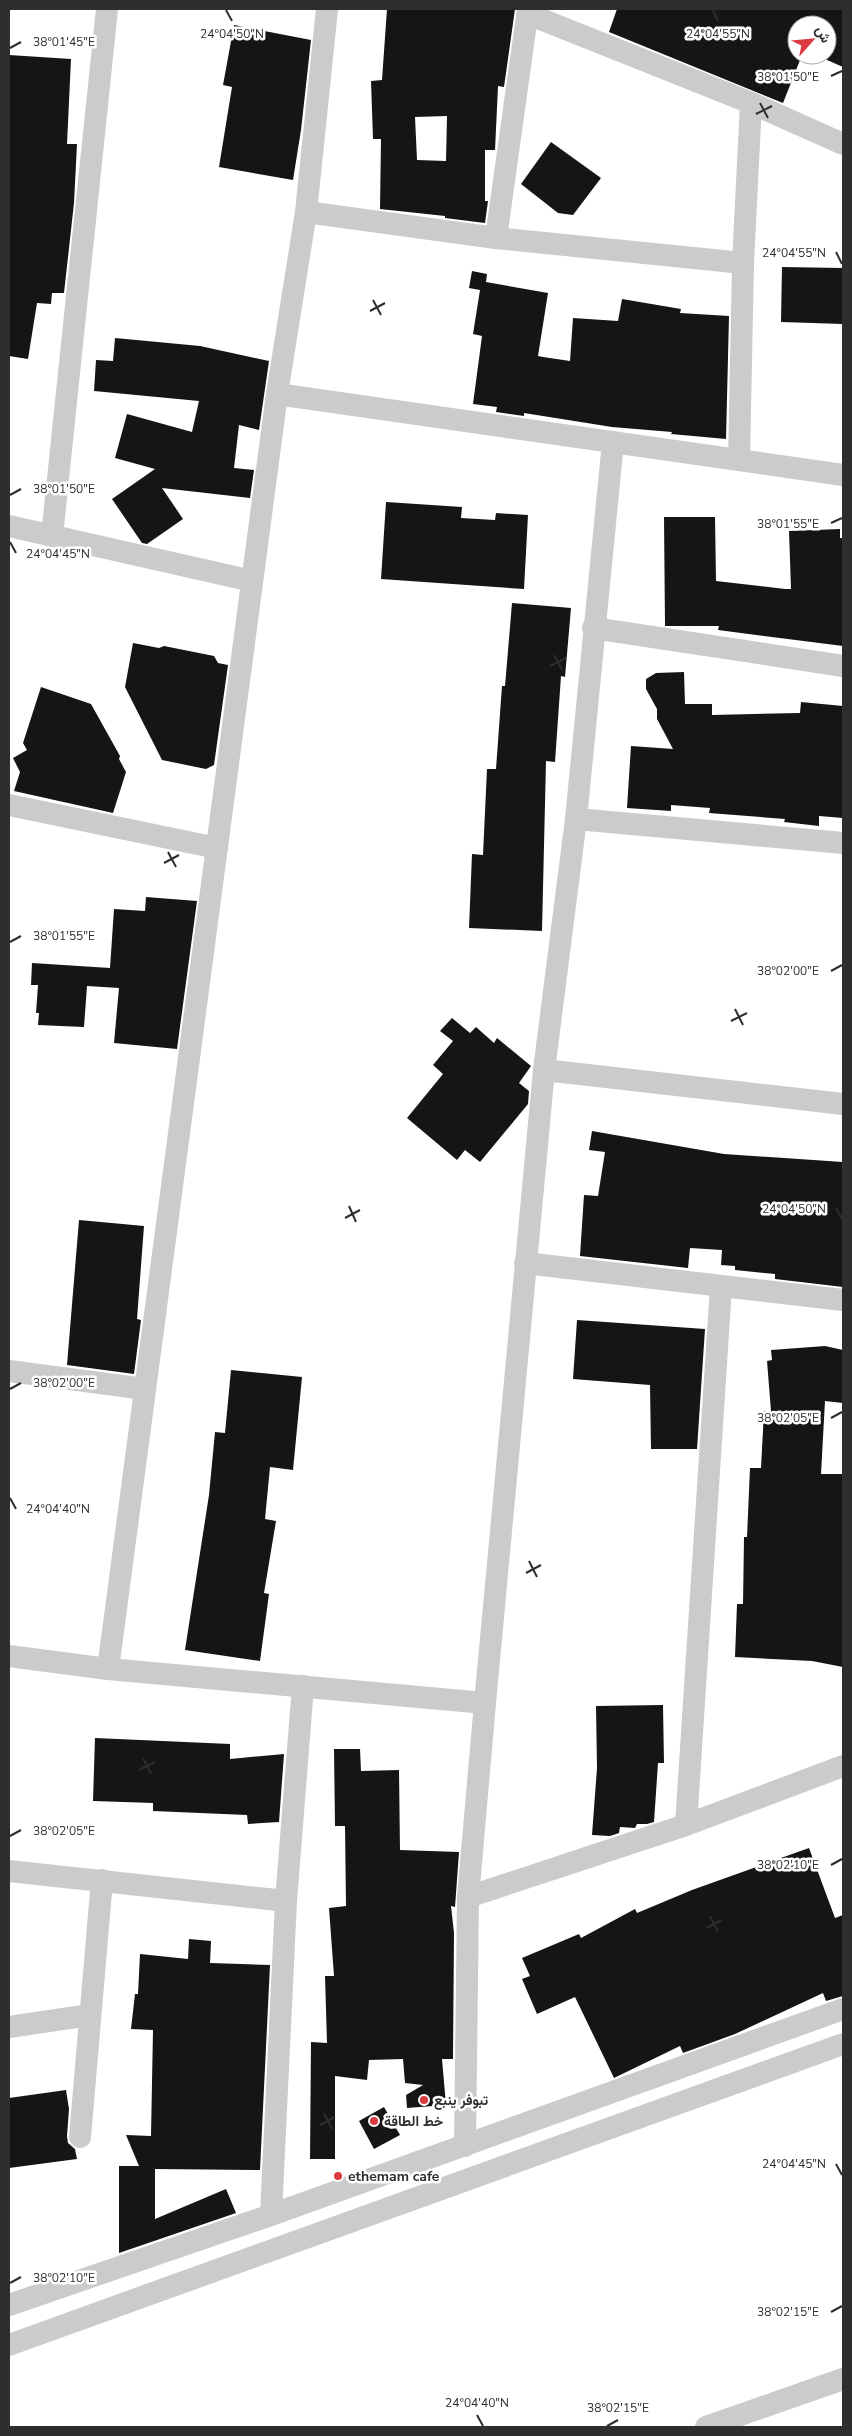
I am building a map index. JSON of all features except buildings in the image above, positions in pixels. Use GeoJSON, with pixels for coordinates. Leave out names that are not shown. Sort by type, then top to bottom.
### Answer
{"type":"FeatureCollection","features":[{"type":"Feature","properties":{"kind":"street"},"geometry":{"type":"LineString","coordinates":[[52,536],[107,9]]}},
{"type":"Feature","properties":{"kind":"street"},"geometry":{"type":"LineString","coordinates":[[108,1668],[277,394],[306,212],[327,9]]}},
{"type":"Feature","properties":{"kind":"street"},"geometry":{"type":"LineString","coordinates":[[496,238],[528,11],[751,103],[843,144]]}},
{"type":"Feature","properties":{"kind":"street"},"geometry":{"type":"LineString","coordinates":[[739,460],[743,263],[751,103]]}},
{"type":"Feature","properties":{"kind":"street"},"geometry":{"type":"LineString","coordinates":[[306,212],[496,238],[743,263]]}},
{"type":"Feature","properties":{"kind":"street"},"geometry":{"type":"LineString","coordinates":[[277,394],[843,475]]}},
{"type":"Feature","properties":{"kind":"street"},"geometry":{"type":"LineString","coordinates":[[465,2146],[468,1898],[544,1070],[576,819],[593,628],[613,442]]}},
{"type":"Feature","properties":{"kind":"street"},"geometry":{"type":"LineString","coordinates":[[9,526],[252,581]]}},
{"type":"Feature","properties":{"kind":"street"},"geometry":{"type":"LineString","coordinates":[[593,628],[843,666]]}},
{"type":"Feature","properties":{"kind":"street"},"geometry":{"type":"LineString","coordinates":[[9,805],[217,848]]}},
{"type":"Feature","properties":{"kind":"street"},"geometry":{"type":"LineString","coordinates":[[576,819],[843,843]]}},
{"type":"Feature","properties":{"kind":"street"},"geometry":{"type":"LineString","coordinates":[[544,1070],[843,1104]]}},
{"type":"Feature","properties":{"kind":"street"},"geometry":{"type":"LineString","coordinates":[[525,1263],[843,1300]]}},
{"type":"Feature","properties":{"kind":"street"},"geometry":{"type":"LineString","coordinates":[[686,1825],[722,1286]]}},
{"type":"Feature","properties":{"kind":"street"},"geometry":{"type":"LineString","coordinates":[[9,1371],[145,1389]]}},
{"type":"Feature","properties":{"kind":"street"},"geometry":{"type":"LineString","coordinates":[[9,1656],[108,1668],[485,1703]]}},
{"type":"Feature","properties":{"kind":"street"},"geometry":{"type":"LineString","coordinates":[[271,2215],[286,1901],[303,1686]]}},
{"type":"Feature","properties":{"kind":"street"},"geometry":{"type":"LineString","coordinates":[[468,1898],[686,1825],[843,1766]]}},
{"type":"Feature","properties":{"kind":"street"},"geometry":{"type":"LineString","coordinates":[[9,1871],[286,1901]]}},
{"type":"Feature","properties":{"kind":"street"},"geometry":{"type":"LineString","coordinates":[[80,2137],[102,1880]]}},
{"type":"Feature","properties":{"kind":"street"},"geometry":{"type":"LineString","coordinates":[[9,2305],[271,2215],[843,2009]]}},
{"type":"Feature","properties":{"kind":"street"},"geometry":{"type":"LineString","coordinates":[[9,2027],[90,2015]]}},
{"type":"Feature","properties":{"kind":"street"},"geometry":{"type":"LineString","coordinates":[[9,2345],[843,2044]]}},
{"type":"Feature","properties":{"kind":"street"},"geometry":{"type":"LineString","coordinates":[[706,2427],[843,2379]]}},
{"type":"Feature","properties":{"kind":"place","name":"تبوفر ينبع"},"geometry":{"type":"Point","coordinates":[424,2100]}},
{"type":"Feature","properties":{"kind":"place","name":"خط الطاقة"},"geometry":{"type":"Point","coordinates":[374,2121]}},
{"type":"Feature","properties":{"kind":"place","name":"ethemam cafe"},"geometry":{"type":"Point","coordinates":[338,2176]}}]}
